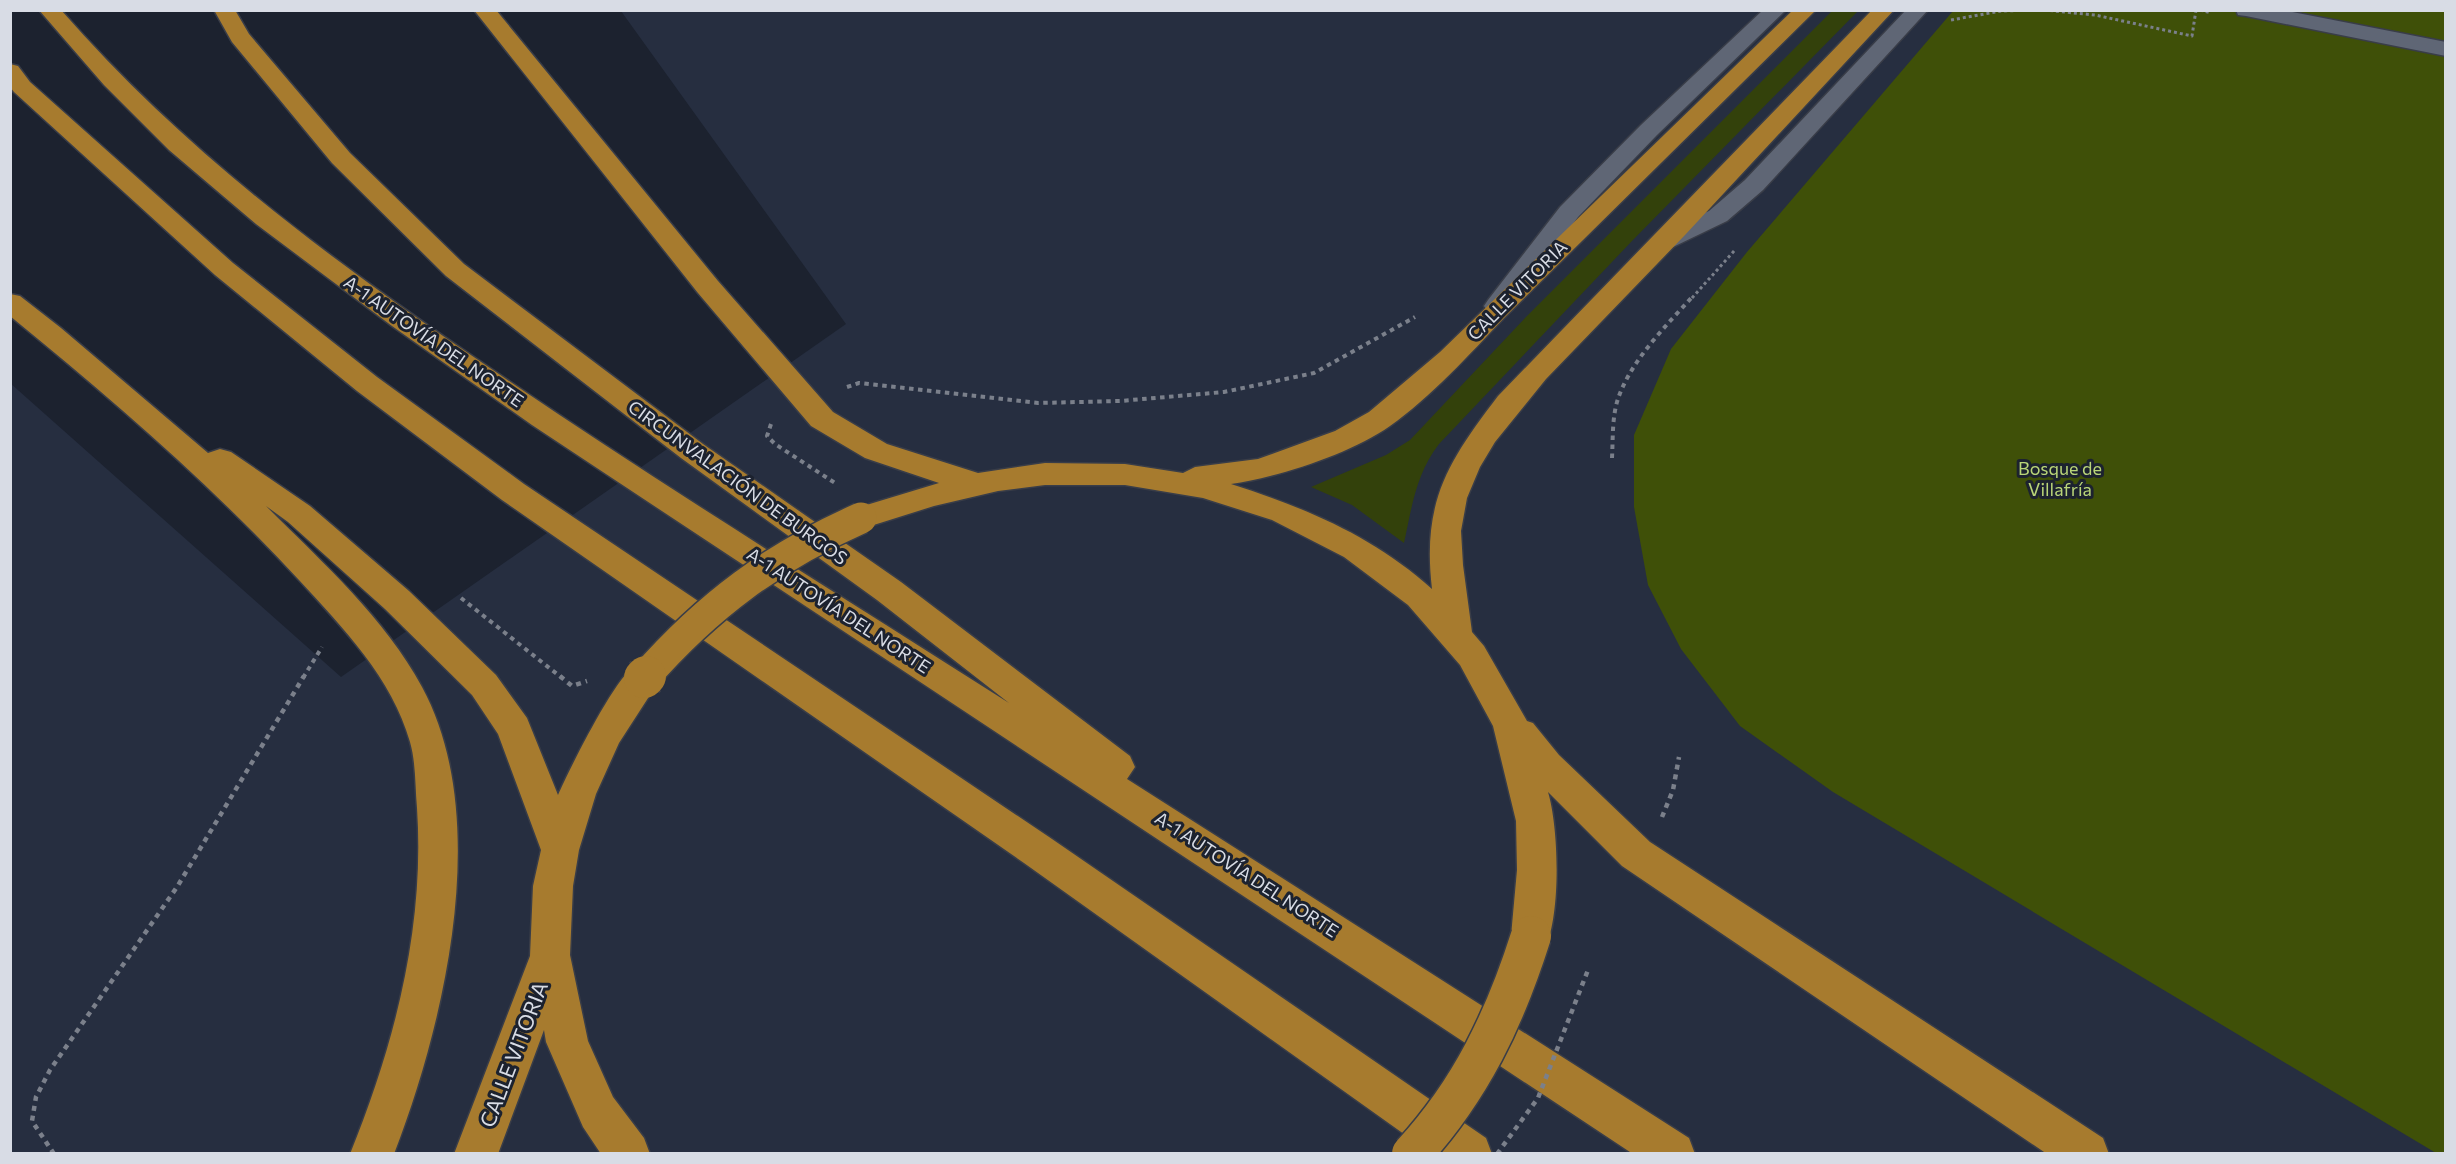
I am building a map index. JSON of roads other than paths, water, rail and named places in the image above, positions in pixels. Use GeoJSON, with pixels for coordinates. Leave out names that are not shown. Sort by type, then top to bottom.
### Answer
{"type":"FeatureCollection","features":[{"type":"Feature","properties":{"kind":"highway","name":"A-1 AUTOVÍA DEL NORTE"},"geometry":{"type":"LineString","coordinates":[[49,10],[107,78],[179,146],[273,224],[384,308],[562,430],[1296,906],[1673,1154]]}},
{"type":"Feature","properties":{"kind":"highway","name":"CIRCUNVALACIÓN DE BURGOS"},"geometry":{"type":"LineString","coordinates":[[224,10],[240,37],[341,158],[454,270],[692,451],[890,591],[1296,906]]}},
{"type":"Feature","properties":{"kind":"highway"},"geometry":{"type":"LineString","coordinates":[[484,10],[715,295],[822,419],[876,451],[976,483]]}},
{"type":"Feature","properties":{"kind":"highway","name":"CALLE VITORIA"},"geometry":{"type":"LineString","coordinates":[[1177,480],[1262,469],[1346,438],[1380,419],[1450,358],[1494,312],[1806,10]]}},
{"type":"Feature","properties":{"kind":"highway"},"geometry":{"type":"LineString","coordinates":[[1455,633],[1444,534],[1451,499],[1464,466],[1496,419],[1884,10]]}},
{"type":"Feature","properties":{"kind":"highway"},"geometry":{"type":"LineString","coordinates":[[10,71],[22,87],[224,269],[368,384],[513,492],[1038,851],[1470,1154]]}},
{"type":"Feature","properties":{"kind":"highway"},"geometry":{"type":"LineString","coordinates":[[10,302],[132,399],[299,514],[396,600],[484,685],[513,728],[560,850]]}},
{"type":"Feature","properties":{"kind":"highway"},"geometry":{"type":"LineString","coordinates":[[132,399],[279,537],[357,622],[397,671],[428,743],[436,805],[438,886],[418,1010],[396,1098],[372,1154]]}},
{"type":"Feature","properties":{"kind":"highway"},"geometry":{"type":"LineString","coordinates":[[628,1154],[598,1112],[567,1042],[550,955],[553,886],[560,850],[577,794],[605,735],[644,678],[691,627],[738,588],[792,552],[861,518],[938,492],[976,483],[1046,474],[1127,474],[1177,480],[1258,500],[1345,540],[1399,578],[1455,633],[1486,678],[1507,716],[1546,766],[1636,854],[2087,1154]]}},
{"type":"Feature","properties":{"kind":"highway"},"geometry":{"type":"LineString","coordinates":[[1412,1154],[1472,1078],[1499,1029],[1516,987],[1531,936],[1538,865],[1533,805],[1524,763],[1507,716]]}},
{"type":"Feature","properties":{"kind":"highway","name":"CALLE VITORIA"},"geometry":{"type":"LineString","coordinates":[[476,1154],[550,955]]}},
{"type":"Feature","properties":{"kind":"street"},"geometry":{"type":"LineString","coordinates":[[1494,312],[1569,212],[1649,130],[1776,10]]}},
{"type":"Feature","properties":{"kind":"street"},"geometry":{"type":"LineString","coordinates":[[2246,10],[2445,49]]}},
{"type":"Feature","properties":{"kind":"street"},"geometry":{"type":"LineString","coordinates":[[1664,241],[1718,216],[1754,185],[1918,12]]}},
{"type":"Feature","properties":{"kind":"park label","name":"Bosque de Villafría"},"geometry":{"type":"Point","coordinates":[2060,478]}}]}
